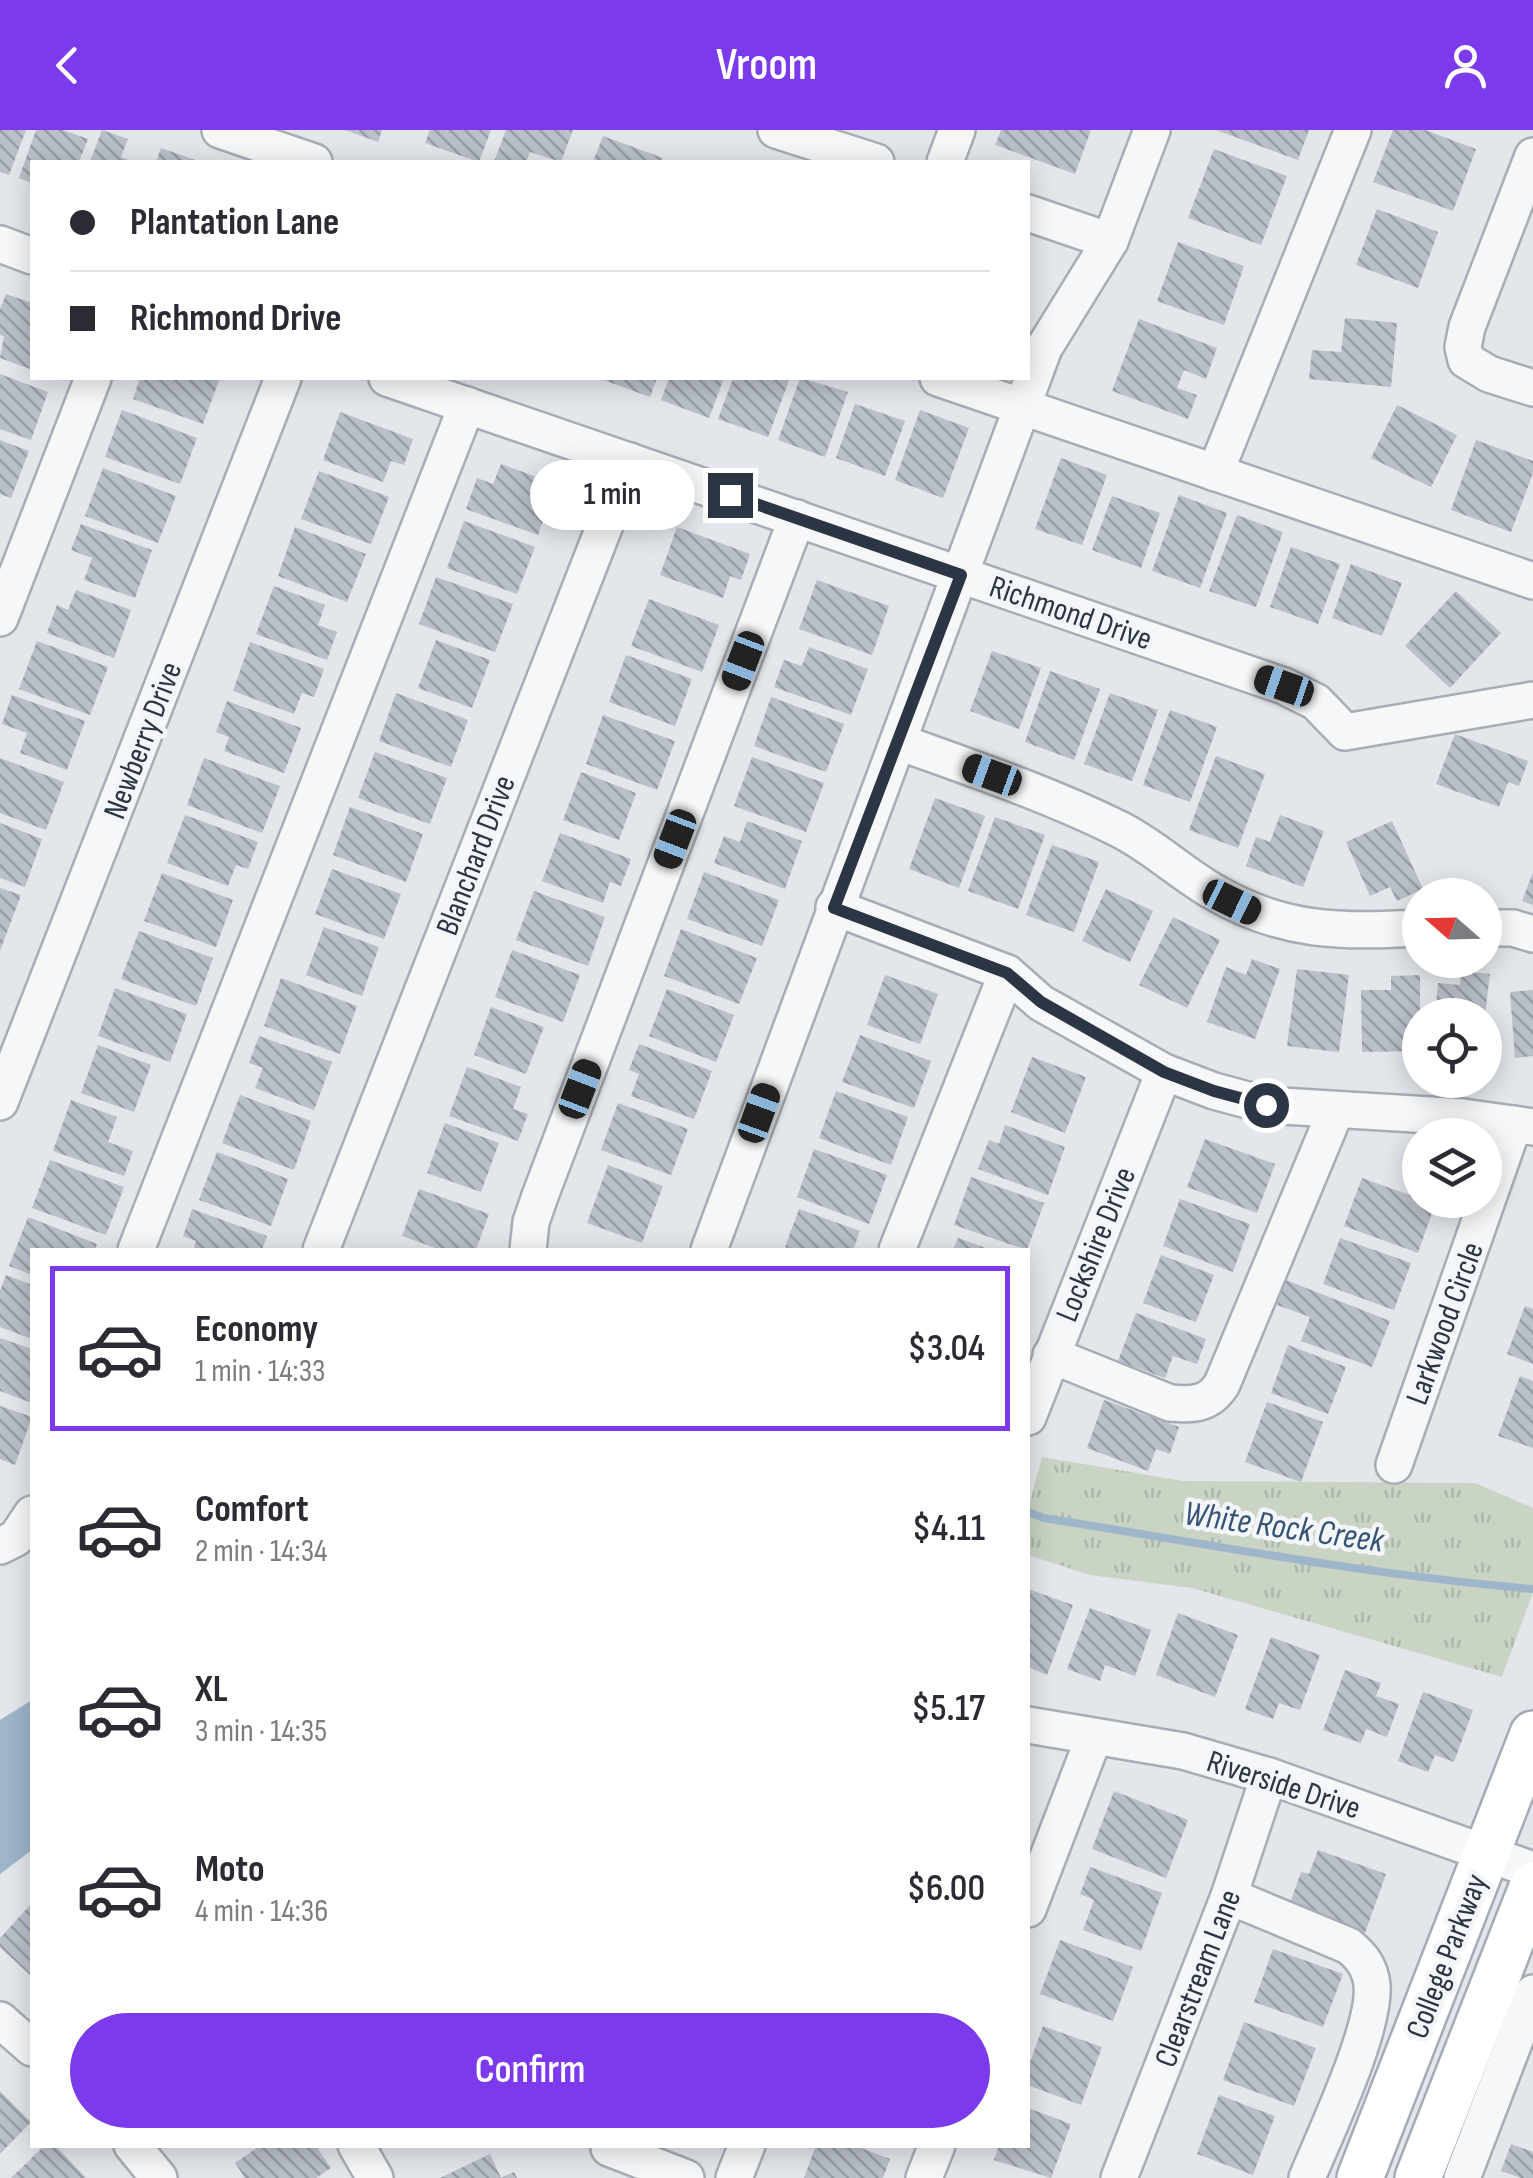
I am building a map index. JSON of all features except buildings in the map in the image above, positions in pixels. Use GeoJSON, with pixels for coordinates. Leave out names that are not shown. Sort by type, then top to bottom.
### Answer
{"type":"FeatureCollection","features":[{"type":"Feature","properties":{"kind":"main road","name":"College Parkway"},"geometry":{"type":"LineString","coordinates":[[1360,2178],[1533,1734]]}},
{"type":"Feature","properties":{"kind":"main road","name":"College Parkway"},"geometry":{"type":"LineString","coordinates":[[1418,2178],[1533,1886]]}},
{"type":"Feature","properties":{"kind":"street"},"geometry":{"type":"LineString","coordinates":[[220,130],[308,160]]}},
{"type":"Feature","properties":{"kind":"street"},"geometry":{"type":"LineString","coordinates":[[776,130],[870,160]]}},
{"type":"Feature","properties":{"kind":"street"},"geometry":{"type":"LineString","coordinates":[[946,160],[957,130]]}},
{"type":"Feature","properties":{"kind":"street"},"geometry":{"type":"LineString","coordinates":[[710,1248],[1044,348],[1110,242],[1152,130]]}},
{"type":"Feature","properties":{"kind":"street"},"geometry":{"type":"LineString","coordinates":[[1215,473],[1353,130]]}},
{"type":"Feature","properties":{"kind":"street"},"geometry":{"type":"LineString","coordinates":[[1533,156],[1463,347],[1466,360],[1489,374],[1533,388]]}},
{"type":"Feature","properties":{"kind":"street"},"geometry":{"type":"LineString","coordinates":[[1030,214],[1110,242]]}},
{"type":"Feature","properties":{"kind":"street"},"geometry":{"type":"LineString","coordinates":[[0,244],[30,255]]}},
{"type":"Feature","properties":{"kind":"street"},"geometry":{"type":"LineString","coordinates":[[0,618],[92,380]]}},
{"type":"Feature","properties":{"kind":"street","name":"Newberry Drive"},"geometry":{"type":"LineString","coordinates":[[0,1102],[283,380]]}},
{"type":"Feature","properties":{"kind":"street","name":"Richmond Drive"},"geometry":{"type":"LineString","coordinates":[[393,380],[1284,686],[1316,702],[1345,732],[1533,700]]}},
{"type":"Feature","properties":{"kind":"street"},"geometry":{"type":"LineString","coordinates":[[944,380],[1533,581]]}},
{"type":"Feature","properties":{"kind":"street"},"geometry":{"type":"LineString","coordinates":[[137,1248],[467,405]]}},
{"type":"Feature","properties":{"kind":"street","name":"Blanchard Drive"},"geometry":{"type":"LineString","coordinates":[[322,1248],[630,461]]}},
{"type":"Feature","properties":{"kind":"street"},"geometry":{"type":"LineString","coordinates":[[528,1248],[531,1222],[540,1196],[797,518]]}},
{"type":"Feature","properties":{"kind":"street"},"geometry":{"type":"LineString","coordinates":[[900,742],[1054,798],[1134,836],[1212,891],[1264,918],[1330,931],[1402,929]]}},
{"type":"Feature","properties":{"kind":"street"},"geometry":{"type":"LineString","coordinates":[[834,908],[1007,973],[1041,1002],[1164,1072],[1214,1091],[1266,1105],[1463,1117],[1524,1126]]}},
{"type":"Feature","properties":{"kind":"street"},"geometry":{"type":"LineString","coordinates":[[1502,928],[1533,934]]}},
{"type":"Feature","properties":{"kind":"street"},"geometry":{"type":"LineString","coordinates":[[898,1248],[1007,973]]}},
{"type":"Feature","properties":{"kind":"street","name":"Lockshire Drive"},"geometry":{"type":"LineString","coordinates":[[1030,1412],[1164,1072]]}},
{"type":"Feature","properties":{"kind":"street"},"geometry":{"type":"LineString","coordinates":[[1051,1355],[1170,1403],[1190,1405],[1210,1399],[1222,1384],[1336,1110]]}},
{"type":"Feature","properties":{"kind":"street","name":"Larkwood Circle"},"geometry":{"type":"LineString","coordinates":[[1394,1464],[1524,1126]]}},
{"type":"Feature","properties":{"kind":"street"},"geometry":{"type":"LineString","coordinates":[[0,1546],[16,1538],[30,1517]]}},
{"type":"Feature","properties":{"kind":"street","name":"Riverside Drive"},"geometry":{"type":"LineString","coordinates":[[1030,1725],[1183,1751],[1270,1776],[1533,1870]]}},
{"type":"Feature","properties":{"kind":"street"},"geometry":{"type":"LineString","coordinates":[[1030,1905],[1094,1737]]}},
{"type":"Feature","properties":{"kind":"street","name":"Clearstream Lane"},"geometry":{"type":"LineString","coordinates":[[1119,2178],[1229,1896],[1270,1776]]}},
{"type":"Feature","properties":{"kind":"street"},"geometry":{"type":"LineString","coordinates":[[1229,1896],[1349,1946],[1365,1960],[1369,1970],[1372,1996],[1366,2028],[1308,2178]]}},
{"type":"Feature","properties":{"kind":"street"},"geometry":{"type":"LineString","coordinates":[[1462,2178],[1533,1993]]}},
{"type":"Feature","properties":{"kind":"street"},"geometry":{"type":"LineString","coordinates":[[0,2020],[30,2046]]}},
{"type":"Feature","properties":{"kind":"street"},"geometry":{"type":"LineString","coordinates":[[134,2148],[159,2178]]}},
{"type":"Feature","properties":{"kind":"street"},"geometry":{"type":"LineString","coordinates":[[358,2148],[375,2178]]}},
{"type":"Feature","properties":{"kind":"street"},"geometry":{"type":"LineString","coordinates":[[610,2148],[686,2178]]}},
{"type":"Feature","properties":{"kind":"street"},"geometry":{"type":"LineString","coordinates":[[734,2178],[746,2148]]}},
{"type":"Feature","properties":{"kind":"street"},"geometry":{"type":"LineString","coordinates":[[924,2178],[936,2148]]}},
{"type":"Feature","properties":{"kind":"green space"},"geometry":{"type":"Polygon","coordinates":[[[1042,1457],[1183,1481],[1475,1483],[1533,1508],[1533,1592],[1502,1677],[1192,1588],[1090,1575],[1030,1556],[1030,1502],[1042,1457]]]}},
{"type":"Feature","properties":{"kind":"water"},"geometry":{"type":"Polygon","coordinates":[[[30,1701],[30,1852],[0,1874],[0,1720],[30,1701]]]}},
{"type":"Feature","properties":{"kind":"waterway","name":"White Rock Creek"},"geometry":{"type":"LineString","coordinates":[[1030,1513],[1288,1558],[1533,1589]]}},
{"type":"Feature","properties":{"kind":"route"},"geometry":{"type":"LineString","coordinates":[[730,495],[961,575],[834,908],[1007,973],[1041,1002],[1164,1072],[1266,1105]]}}]}
